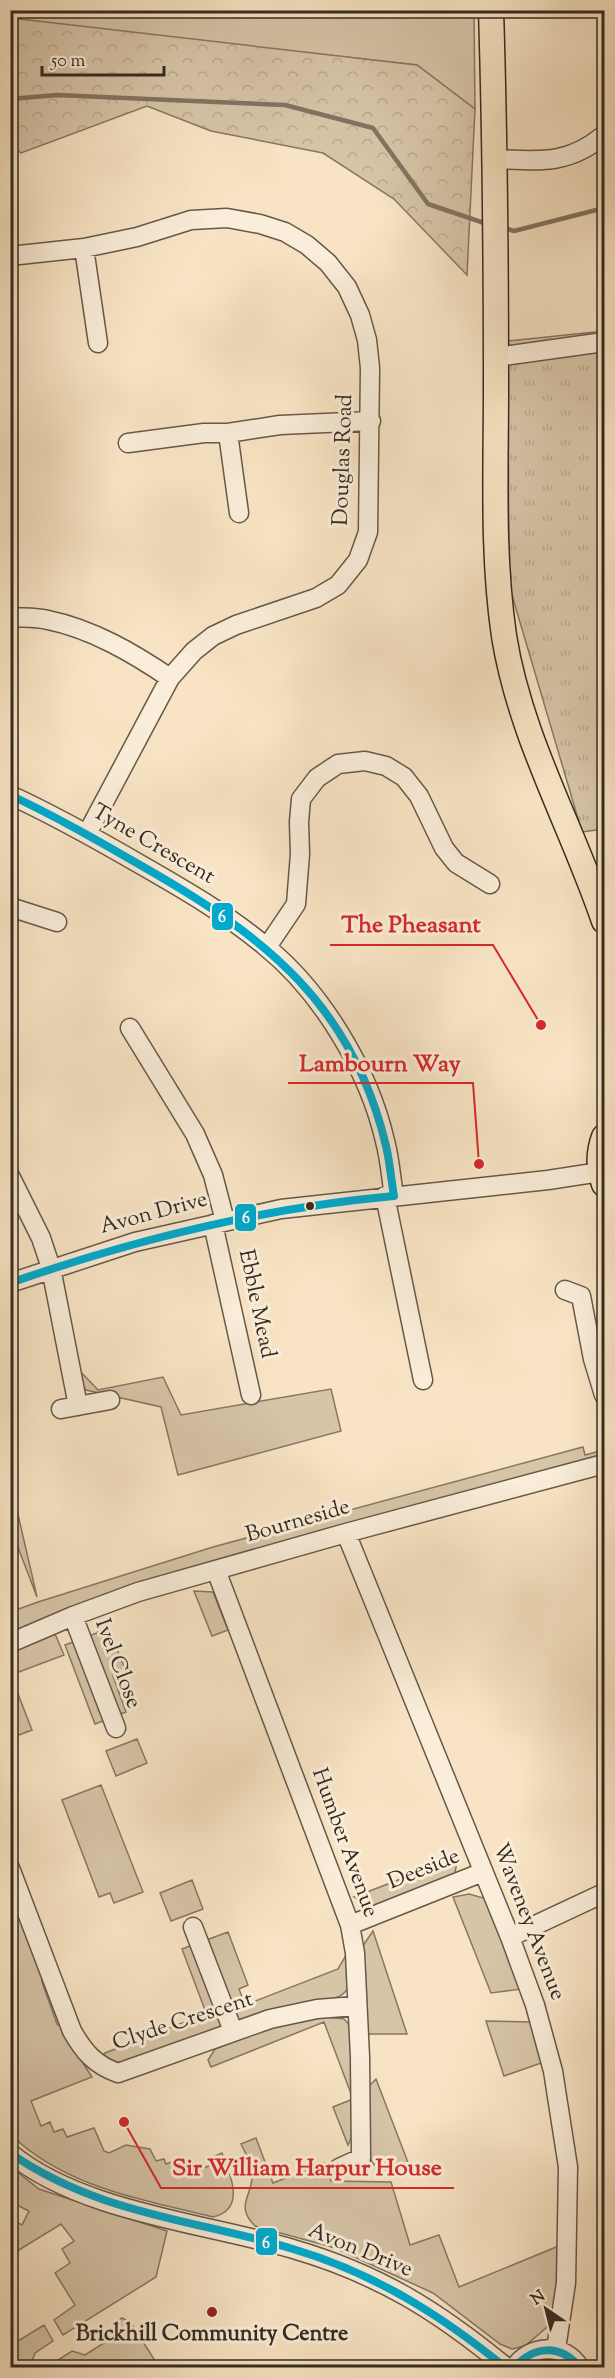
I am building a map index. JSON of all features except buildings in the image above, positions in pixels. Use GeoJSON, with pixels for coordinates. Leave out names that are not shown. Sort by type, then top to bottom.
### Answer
{"type":"FeatureCollection","features":[{"type":"Feature","properties":{"kind":"main road"},"geometry":{"type":"LineString","coordinates":[[491,10],[497,211],[496,554],[504,636],[517,694],[532,741],[587,870],[604,921]]}},
{"type":"Feature","properties":{"kind":"main road"},"geometry":{"type":"LineString","coordinates":[[602,1178],[599,1155],[604,1137]]}},
{"type":"Feature","properties":{"kind":"street"},"geometry":{"type":"LineString","coordinates":[[496,159],[549,161],[570,157],[589,148],[604,135]]}},
{"type":"Feature","properties":{"kind":"street","name":"Douglas Road"},"geometry":{"type":"LineString","coordinates":[[10,256],[84,248],[137,237],[191,220],[227,218],[260,224],[285,232],[308,245],[328,263],[347,287],[368,340],[371,421],[368,532],[358,560],[338,585],[316,598],[236,625],[213,636],[194,651],[170,678],[87,834]]}},
{"type":"Feature","properties":{"kind":"street"},"geometry":{"type":"LineString","coordinates":[[84,248],[98,343]]}},
{"type":"Feature","properties":{"kind":"street"},"geometry":{"type":"LineString","coordinates":[[496,357],[604,342]]}},
{"type":"Feature","properties":{"kind":"street"},"geometry":{"type":"LineString","coordinates":[[128,444],[280,425],[371,421]]}},
{"type":"Feature","properties":{"kind":"street"},"geometry":{"type":"LineString","coordinates":[[228,433],[239,513]]}},
{"type":"Feature","properties":{"kind":"street"},"geometry":{"type":"LineString","coordinates":[[11,620],[47,619],[83,630],[137,656],[170,678]]}},
{"type":"Feature","properties":{"kind":"street"},"geometry":{"type":"LineString","coordinates":[[267,947],[296,904],[300,854],[298,822],[301,799],[317,778],[339,764],[365,761],[386,766],[404,777],[419,796],[444,848],[456,863],[490,884]]}},
{"type":"Feature","properties":{"kind":"street","name":"Tyne Crescent"},"geometry":{"type":"LineString","coordinates":[[10,795],[87,834],[170,881],[225,916],[267,947],[305,986],[360,1069],[386,1142],[390,1196],[423,1380]]}},
{"type":"Feature","properties":{"kind":"street"},"geometry":{"type":"LineString","coordinates":[[10,907],[27,922],[57,922]]}},
{"type":"Feature","properties":{"kind":"street","name":"Ebble Mead"},"geometry":{"type":"LineString","coordinates":[[130,1028],[195,1134],[213,1175],[219,1222],[252,1395]]}},
{"type":"Feature","properties":{"kind":"street"},"geometry":{"type":"LineString","coordinates":[[10,1176],[41,1238],[51,1268],[70,1408],[110,1400]]}},
{"type":"Feature","properties":{"kind":"street","name":"Avon Drive"},"geometry":{"type":"LineString","coordinates":[[10,1282],[135,1242],[281,1209],[548,1180],[602,1178]]}},
{"type":"Feature","properties":{"kind":"street"},"geometry":{"type":"LineString","coordinates":[[580,1290],[593,1359],[604,1395]]}},
{"type":"Feature","properties":{"kind":"street","name":"Bourneside"},"geometry":{"type":"LineString","coordinates":[[10,1643],[138,1592],[346,1533],[604,1464]]}},
{"type":"Feature","properties":{"kind":"street","name":"Waveney Avenue"},"geometry":{"type":"LineString","coordinates":[[346,1533],[510,1938],[535,2005],[553,2071],[568,2167],[566,2283],[556,2349]]}},
{"type":"Feature","properties":{"kind":"street","name":"Humber Avenue"},"geometry":{"type":"LineString","coordinates":[[216,1570],[350,1925],[355,1953],[360,2057],[361,2158],[339,2168]]}},
{"type":"Feature","properties":{"kind":"street","name":"Ivel Close"},"geometry":{"type":"LineString","coordinates":[[73,1616],[116,1728]]}},
{"type":"Feature","properties":{"kind":"street","name":"Clyde Crescent"},"geometry":{"type":"LineString","coordinates":[[10,1868],[72,2031],[84,2052],[102,2068],[118,2073],[270,2019],[317,2009],[356,2006]]}},
{"type":"Feature","properties":{"kind":"street","name":"Deeside"},"geometry":{"type":"LineString","coordinates":[[350,1925],[483,1872]]}},
{"type":"Feature","properties":{"kind":"street"},"geometry":{"type":"LineString","coordinates":[[510,1938],[604,1893]]}},
{"type":"Feature","properties":{"kind":"street"},"geometry":{"type":"LineString","coordinates":[[193,1928],[233,2031]]}},
{"type":"Feature","properties":{"kind":"street","name":"Avon Drive"},"geometry":{"type":"LineString","coordinates":[[10,2153],[47,2179],[101,2200],[292,2248],[366,2275],[421,2303],[507,2367]]}},
{"type":"Feature","properties":{"kind":"street"},"geometry":{"type":"LineString","coordinates":[[514,2367],[530,2353],[543,2349],[556,2349],[567,2354],[580,2367]]}},
{"type":"Feature","properties":{"kind":"green space"},"geometry":{"type":"Polygon","coordinates":[[[11,10],[474,11],[475,109],[417,65],[67,26],[11,18],[11,10]]]}},
{"type":"Feature","properties":{"kind":"green space"},"geometry":{"type":"Polygon","coordinates":[[[11,18],[417,65],[475,109],[467,275],[394,199],[323,153],[211,131],[147,106],[21,153],[11,144],[11,18]]]}},
{"type":"Feature","properties":{"kind":"green space"},"geometry":{"type":"Polygon","coordinates":[[[604,331],[604,829],[582,832],[509,585],[508,341],[604,331]]]}},
{"type":"Feature","properties":{"kind":"green space"},"geometry":{"type":"Polygon","coordinates":[[[79,1370],[98,1390],[163,1377],[181,1415],[331,1389],[341,1431],[178,1475],[161,1407],[86,1390],[80,1383],[79,1370]]]}},
{"type":"Feature","properties":{"kind":"green space"},"geometry":{"type":"Polygon","coordinates":[[[583,1447],[585,1455],[604,1450],[598,1458],[11,1634],[10,1612],[38,1602],[213,1547],[583,1447]]]}},
{"type":"Feature","properties":{"kind":"green space"},"geometry":{"type":"Polygon","coordinates":[[[11,1484],[37,1597],[11,1529],[11,1484]]]}},
{"type":"Feature","properties":{"kind":"green space"},"geometry":{"type":"Polygon","coordinates":[[[194,1591],[213,1592],[228,1630],[212,1636],[194,1591]]]}},
{"type":"Feature","properties":{"kind":"green space"},"geometry":{"type":"Polygon","coordinates":[[[105,1620],[126,1671],[113,1676],[126,1712],[95,1724],[65,1645],[97,1633],[105,1620]]]}},
{"type":"Feature","properties":{"kind":"green space"},"geometry":{"type":"Polygon","coordinates":[[[51,1633],[56,1636],[64,1655],[11,1675],[11,1650],[51,1633]]]}},
{"type":"Feature","properties":{"kind":"green space"},"geometry":{"type":"Polygon","coordinates":[[[11,1676],[32,1730],[10,1738],[11,1676]]]}},
{"type":"Feature","properties":{"kind":"green space"},"geometry":{"type":"Polygon","coordinates":[[[137,1739],[147,1763],[116,1776],[106,1751],[137,1739]]]}},
{"type":"Feature","properties":{"kind":"green space"},"geometry":{"type":"Polygon","coordinates":[[[101,1785],[143,1892],[114,1903],[110,1893],[99,1897],[62,1800],[101,1785]]]}},
{"type":"Feature","properties":{"kind":"green space"},"geometry":{"type":"Polygon","coordinates":[[[458,1857],[454,1877],[372,1909],[354,1897],[458,1857]]]}},
{"type":"Feature","properties":{"kind":"green space"},"geometry":{"type":"Polygon","coordinates":[[[192,1880],[203,1909],[171,1921],[160,1893],[192,1880]]]}},
{"type":"Feature","properties":{"kind":"green space"},"geometry":{"type":"Polygon","coordinates":[[[10,1885],[43,1968],[42,1982],[57,2024],[67,2031],[73,2048],[92,2077],[31,2101],[41,2126],[50,2122],[54,2132],[63,2129],[67,2137],[94,2128],[104,2151],[109,2153],[126,2145],[150,2149],[156,2161],[164,2159],[166,2164],[175,2161],[179,2170],[189,2167],[191,2172],[215,2164],[213,2157],[222,2153],[232,2181],[233,2191],[230,2207],[223,2213],[213,2217],[106,2189],[56,2168],[11,2135],[10,1885]]]}},
{"type":"Feature","properties":{"kind":"green space"},"geometry":{"type":"Polygon","coordinates":[[[469,1894],[487,1899],[522,1989],[491,1993],[453,1897],[469,1894]]]}},
{"type":"Feature","properties":{"kind":"green space"},"geometry":{"type":"Polygon","coordinates":[[[373,1931],[407,2034],[368,2034],[364,2028],[360,1950],[373,1931]]]}},
{"type":"Feature","properties":{"kind":"green space"},"geometry":{"type":"Polygon","coordinates":[[[228,1932],[248,1985],[239,1989],[245,2005],[338,1969],[348,1952],[350,1973],[347,1988],[341,1996],[297,2005],[255,2018],[130,2063],[116,2063],[101,2058],[105,2053],[203,2015],[205,2010],[182,1949],[228,1932]]]}},
{"type":"Feature","properties":{"kind":"green space"},"geometry":{"type":"Polygon","coordinates":[[[325,2017],[344,2019],[352,2030],[354,2040],[353,2124],[348,2145],[333,2107],[353,2099],[324,2022],[211,2067],[208,2060],[215,2049],[279,2025],[325,2017]]]}},
{"type":"Feature","properties":{"kind":"green space"},"geometry":{"type":"Polygon","coordinates":[[[486,2021],[533,2022],[544,2062],[504,2076],[486,2021]]]}},
{"type":"Feature","properties":{"kind":"green space"},"geometry":{"type":"Polygon","coordinates":[[[376,2079],[409,2165],[398,2169],[381,2169],[370,2158],[366,2089],[376,2079]]]}},
{"type":"Feature","properties":{"kind":"green space"},"geometry":{"type":"Polygon","coordinates":[[[256,2138],[273,2183],[324,2163],[331,2181],[391,2182],[410,2245],[439,2235],[459,2287],[561,2245],[554,2316],[546,2328],[525,2346],[512,2349],[500,2344],[433,2293],[335,2248],[255,2226],[246,2212],[245,2205],[251,2187],[252,2171],[241,2144],[256,2138]]]}},
{"type":"Feature","properties":{"kind":"green space"},"geometry":{"type":"Polygon","coordinates":[[[11,2167],[39,2189],[167,2231],[156,2277],[63,2335],[54,2320],[75,2305],[55,2273],[70,2263],[62,2249],[74,2241],[61,2224],[11,2255],[11,2219],[22,2225],[29,2211],[11,2202],[11,2167]]]}},
{"type":"Feature","properties":{"kind":"green space"},"geometry":{"type":"Polygon","coordinates":[[[122,2318],[131,2323],[159,2367],[47,2367],[72,2351],[85,2355],[112,2338],[116,2322],[122,2318]]]}},
{"type":"Feature","properties":{"kind":"green space"},"geometry":{"type":"Polygon","coordinates":[[[44,2325],[53,2341],[35,2353],[30,2367],[11,2367],[11,2330],[18,2341],[44,2325]]]}},
{"type":"Feature","properties":{"kind":"waterway"},"geometry":{"type":"LineString","coordinates":[[10,99],[57,95],[285,105],[373,128],[428,204],[487,224]]}},
{"type":"Feature","properties":{"kind":"waterway"},"geometry":{"type":"LineString","coordinates":[[501,227],[514,231],[604,208]]}},
{"type":"Feature","properties":{"kind":"transit line","name":"6"},"geometry":{"type":"LineString","coordinates":[[10,795],[79,830],[190,895],[230,921],[299,981],[327,1015],[351,1053],[371,1097],[386,1146],[394,1196],[296,1208],[248,1217],[152,1239],[10,1283]]}},
{"type":"Feature","properties":{"kind":"transit line","name":"6"},"geometry":{"type":"LineString","coordinates":[[10,2153],[44,2174],[113,2203],[293,2249],[351,2270],[379,2283],[431,2313],[506,2368]]}},
{"type":"Feature","properties":{"kind":"transit line","name":"6"},"geometry":{"type":"LineString","coordinates":[[514,2368],[530,2355],[547,2350],[564,2355],[580,2368]]}},
{"type":"Feature","properties":{"kind":"place","name":"The Pheasant"},"geometry":{"type":"Point","coordinates":[541,1025]}},
{"type":"Feature","properties":{"kind":"place","name":"Lambourn Way"},"geometry":{"type":"Point","coordinates":[479,1164]}},
{"type":"Feature","properties":{"kind":"place","name":"Sir William Harpur House"},"geometry":{"type":"Point","coordinates":[124,2122]}},
{"type":"Feature","properties":{"kind":"place","name":"Brickhill Community Centre"},"geometry":{"type":"Point","coordinates":[212,2312]}}]}
